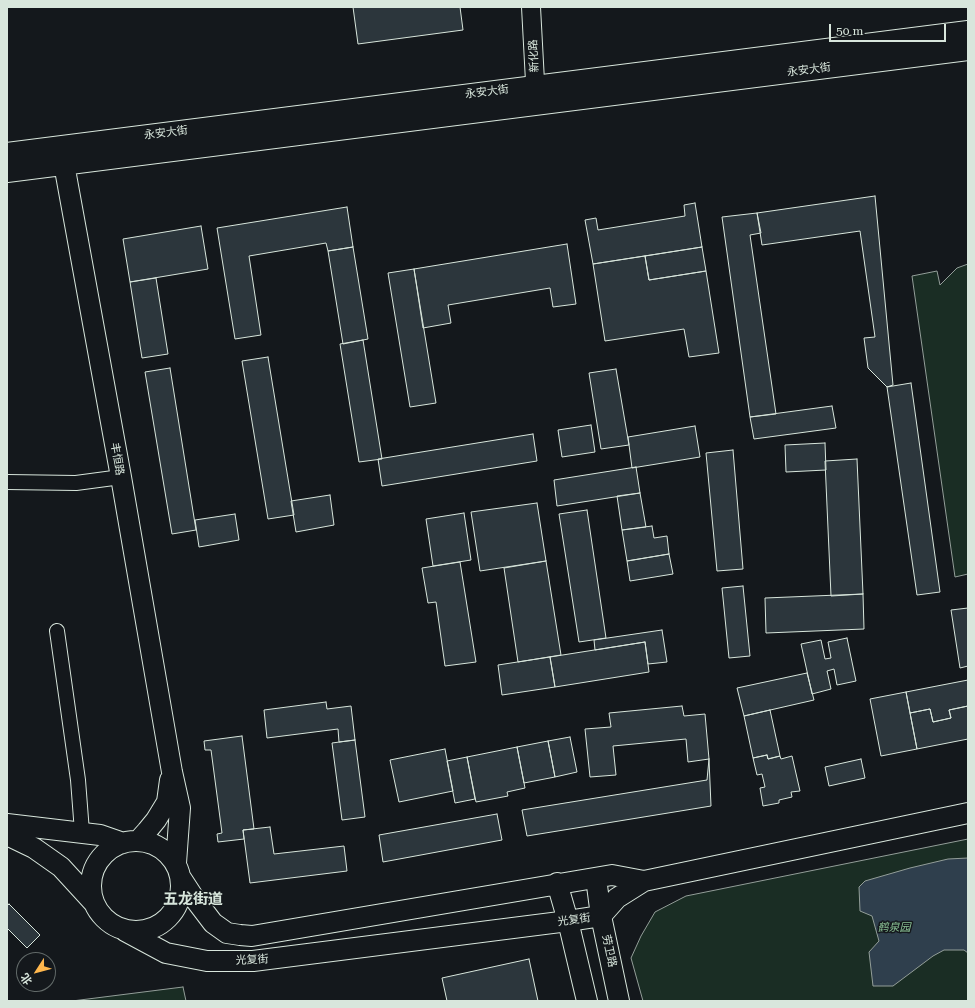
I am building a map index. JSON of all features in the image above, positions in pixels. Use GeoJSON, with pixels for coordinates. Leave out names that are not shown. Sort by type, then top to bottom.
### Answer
{"type":"FeatureCollection","features":[{"type":"Feature","properties":{"kind":"main road","name":"永安大街"},"geometry":{"type":"LineString","coordinates":[[7,172],[63,156],[536,95],[968,31]]}},
{"type":"Feature","properties":{"kind":"main road","name":"永安大街"},"geometry":{"type":"LineString","coordinates":[[536,95],[968,50]]}},
{"type":"Feature","properties":{"kind":"main road","name":"永安大街"},"geometry":{"type":"LineString","coordinates":[[7,153],[63,156]]}},
{"type":"Feature","properties":{"kind":"main road","name":"丰恒路"},"geometry":{"type":"LineString","coordinates":[[63,156],[172,772],[180,808],[178,871]]}},
{"type":"Feature","properties":{"kind":"main road"},"geometry":{"type":"LineString","coordinates":[[94,903],[90,886],[99,860],[110,850],[130,842],[147,832],[168,802],[172,772]]}},
{"type":"Feature","properties":{"kind":"main road"},"geometry":{"type":"LineString","coordinates":[[7,824],[82,832],[130,842],[153,844],[166,852],[194,898],[214,923],[227,933],[252,936],[612,875],[644,881],[968,812]]}},
{"type":"Feature","properties":{"kind":"main road"},"geometry":{"type":"LineString","coordinates":[[7,835],[34,848],[61,867],[112,925],[125,931],[141,932],[155,928],[168,919],[177,907],[181,893],[178,871]]}},
{"type":"Feature","properties":{"kind":"main road","name":"劳卫路"},"geometry":{"type":"LineString","coordinates":[[596,878],[601,916],[619,1001]]}},
{"type":"Feature","properties":{"kind":"main road","name":"光复街"},"geometry":{"type":"LineString","coordinates":[[125,931],[166,953],[207,961],[253,961],[601,916],[616,898],[644,881]]}},
{"type":"Feature","properties":{"kind":"main road"},"geometry":{"type":"LineString","coordinates":[[557,884],[568,920],[587,1001]]}},
{"type":"Feature","properties":{"kind":"street","name":"新化路"},"geometry":{"type":"LineString","coordinates":[[531,7],[536,95]]}},
{"type":"Feature","properties":{"kind":"street"},"geometry":{"type":"LineString","coordinates":[[7,482],[76,483],[120,477]]}},
{"type":"Feature","properties":{"kind":"street"},"geometry":{"type":"LineString","coordinates":[[57,631],[78,780],[82,832]]}},
{"type":"Feature","properties":{"kind":"green space"},"geometry":{"type":"Polygon","coordinates":[[[968,264],[968,574],[955,577],[912,276],[937,271],[940,285],[957,268],[968,264]]]}},
{"type":"Feature","properties":{"kind":"green space","name":"鹤泉园"},"geometry":{"type":"Polygon","coordinates":[[[968,839],[968,1001],[643,1001],[631,958],[641,936],[655,912],[686,896],[968,839]]]}},
{"type":"Feature","properties":{"kind":"green space"},"geometry":{"type":"Polygon","coordinates":[[[183,987],[186,1001],[72,1001],[183,987]]]}},
{"type":"Feature","properties":{"kind":"water"},"geometry":{"type":"Polygon","coordinates":[[[968,858],[968,953],[964,950],[944,950],[933,956],[893,986],[873,986],[869,952],[879,941],[872,916],[860,911],[859,887],[865,881],[910,868],[948,859],[968,858]]]}},
{"type":"Feature","properties":{"kind":"building"},"geometry":{"type":"Polygon","coordinates":[[[353,7],[460,7],[463,30],[358,44],[353,7]]]}},
{"type":"Feature","properties":{"kind":"building"},"geometry":{"type":"Polygon","coordinates":[[[875,196],[893,385],[887,387],[868,368],[864,338],[875,337],[860,231],[762,245],[757,213],[875,196]]]}},
{"type":"Feature","properties":{"kind":"building"},"geometry":{"type":"Polygon","coordinates":[[[695,203],[702,247],[593,264],[585,220],[596,218],[598,230],[685,216],[684,205],[695,203]]]}},
{"type":"Feature","properties":{"kind":"building"},"geometry":{"type":"Polygon","coordinates":[[[347,207],[353,247],[328,251],[326,243],[249,256],[261,335],[235,339],[217,228],[347,207]]]}},
{"type":"Feature","properties":{"kind":"building"},"geometry":{"type":"Polygon","coordinates":[[[757,213],[761,233],[750,235],[776,414],[750,417],[722,217],[757,213]]]}},
{"type":"Feature","properties":{"kind":"building"},"geometry":{"type":"Polygon","coordinates":[[[201,226],[208,269],[130,282],[123,239],[201,226]]]}},
{"type":"Feature","properties":{"kind":"building"},"geometry":{"type":"Polygon","coordinates":[[[567,244],[576,304],[553,307],[550,288],[448,305],[451,323],[423,328],[414,269],[567,244]]]}},
{"type":"Feature","properties":{"kind":"building"},"geometry":{"type":"Polygon","coordinates":[[[353,247],[368,339],[343,344],[328,251],[353,247]]]}},
{"type":"Feature","properties":{"kind":"building"},"geometry":{"type":"Polygon","coordinates":[[[702,247],[706,271],[649,280],[645,256],[702,247]]]}},
{"type":"Feature","properties":{"kind":"building"},"geometry":{"type":"Polygon","coordinates":[[[645,256],[649,280],[706,271],[719,353],[689,357],[684,329],[605,341],[593,264],[645,256]]]}},
{"type":"Feature","properties":{"kind":"building"},"geometry":{"type":"Polygon","coordinates":[[[414,269],[436,403],[410,407],[388,273],[414,269]]]}},
{"type":"Feature","properties":{"kind":"building"},"geometry":{"type":"Polygon","coordinates":[[[156,278],[168,354],[142,358],[130,282],[156,278]]]}},
{"type":"Feature","properties":{"kind":"building"},"geometry":{"type":"Polygon","coordinates":[[[363,340],[382,459],[359,462],[340,344],[363,340]]]}},
{"type":"Feature","properties":{"kind":"building"},"geometry":{"type":"Polygon","coordinates":[[[268,357],[294,515],[268,519],[242,361],[268,357]]]}},
{"type":"Feature","properties":{"kind":"building"},"geometry":{"type":"Polygon","coordinates":[[[170,368],[196,530],[172,534],[145,372],[170,368]]]}},
{"type":"Feature","properties":{"kind":"building"},"geometry":{"type":"Polygon","coordinates":[[[616,369],[629,445],[601,449],[589,373],[616,369]]]}},
{"type":"Feature","properties":{"kind":"building"},"geometry":{"type":"Polygon","coordinates":[[[911,383],[940,592],[917,595],[887,387],[911,383]]]}},
{"type":"Feature","properties":{"kind":"building"},"geometry":{"type":"Polygon","coordinates":[[[832,406],[836,428],[754,439],[750,417],[832,406]]]}},
{"type":"Feature","properties":{"kind":"building"},"geometry":{"type":"Polygon","coordinates":[[[591,425],[595,452],[562,457],[558,430],[591,425]]]}},
{"type":"Feature","properties":{"kind":"building"},"geometry":{"type":"Polygon","coordinates":[[[695,426],[700,457],[632,468],[628,437],[695,426]]]}},
{"type":"Feature","properties":{"kind":"building"},"geometry":{"type":"Polygon","coordinates":[[[533,434],[537,461],[382,486],[378,459],[533,434]]]}},
{"type":"Feature","properties":{"kind":"building"},"geometry":{"type":"Polygon","coordinates":[[[825,443],[826,470],[786,472],[785,445],[825,443]]]}},
{"type":"Feature","properties":{"kind":"building"},"geometry":{"type":"Polygon","coordinates":[[[733,450],[743,569],[717,571],[706,453],[733,450]]]}},
{"type":"Feature","properties":{"kind":"building"},"geometry":{"type":"Polygon","coordinates":[[[857,459],[863,594],[831,596],[825,461],[857,459]]]}},
{"type":"Feature","properties":{"kind":"building"},"geometry":{"type":"Polygon","coordinates":[[[636,467],[640,493],[557,506],[554,480],[636,467]]]}},
{"type":"Feature","properties":{"kind":"building"},"geometry":{"type":"Polygon","coordinates":[[[640,493],[646,527],[622,530],[617,496],[640,493]]]}},
{"type":"Feature","properties":{"kind":"building"},"geometry":{"type":"Polygon","coordinates":[[[330,495],[334,525],[296,532],[291,501],[330,495]]]}},
{"type":"Feature","properties":{"kind":"building"},"geometry":{"type":"Polygon","coordinates":[[[537,503],[546,561],[480,571],[471,512],[537,503]]]}},
{"type":"Feature","properties":{"kind":"building"},"geometry":{"type":"Polygon","coordinates":[[[587,510],[606,638],[579,642],[559,514],[587,510]]]}},
{"type":"Feature","properties":{"kind":"building"},"geometry":{"type":"Polygon","coordinates":[[[464,513],[471,560],[433,566],[426,519],[464,513]]]}},
{"type":"Feature","properties":{"kind":"building"},"geometry":{"type":"Polygon","coordinates":[[[235,514],[239,540],[199,547],[195,520],[235,514]]]}},
{"type":"Feature","properties":{"kind":"building"},"geometry":{"type":"Polygon","coordinates":[[[652,526],[654,538],[667,536],[669,554],[627,561],[622,530],[652,526]]]}},
{"type":"Feature","properties":{"kind":"building"},"geometry":{"type":"Polygon","coordinates":[[[669,554],[673,574],[630,581],[627,561],[669,554]]]}},
{"type":"Feature","properties":{"kind":"building"},"geometry":{"type":"Polygon","coordinates":[[[546,561],[561,655],[518,662],[504,568],[546,561]]]}},
{"type":"Feature","properties":{"kind":"building"},"geometry":{"type":"Polygon","coordinates":[[[460,562],[476,662],[445,666],[436,602],[428,603],[422,568],[460,562]]]}},
{"type":"Feature","properties":{"kind":"building"},"geometry":{"type":"Polygon","coordinates":[[[743,586],[750,656],[729,658],[722,588],[743,586]]]}},
{"type":"Feature","properties":{"kind":"building"},"geometry":{"type":"Polygon","coordinates":[[[863,594],[864,629],[766,633],[765,598],[863,594]]]}},
{"type":"Feature","properties":{"kind":"building"},"geometry":{"type":"Polygon","coordinates":[[[968,608],[968,666],[960,668],[951,610],[968,608]]]}},
{"type":"Feature","properties":{"kind":"building"},"geometry":{"type":"Polygon","coordinates":[[[662,630],[667,662],[648,664],[645,642],[595,650],[594,640],[662,630]]]}},
{"type":"Feature","properties":{"kind":"building"},"geometry":{"type":"Polygon","coordinates":[[[847,638],[856,681],[837,685],[834,669],[827,671],[831,689],[812,694],[801,644],[821,640],[825,659],[831,658],[828,642],[847,638]]]}},
{"type":"Feature","properties":{"kind":"building"},"geometry":{"type":"Polygon","coordinates":[[[645,642],[649,672],[555,687],[550,657],[645,642]]]}},
{"type":"Feature","properties":{"kind":"building"},"geometry":{"type":"Polygon","coordinates":[[[550,657],[555,687],[502,695],[498,665],[550,657]]]}},
{"type":"Feature","properties":{"kind":"building"},"geometry":{"type":"Polygon","coordinates":[[[807,673],[814,700],[744,716],[737,688],[807,673]]]}},
{"type":"Feature","properties":{"kind":"building"},"geometry":{"type":"Polygon","coordinates":[[[968,680],[968,706],[949,710],[951,718],[933,722],[930,709],[910,713],[906,692],[968,680]]]}},
{"type":"Feature","properties":{"kind":"building"},"geometry":{"type":"Polygon","coordinates":[[[906,692],[917,749],[881,756],[870,699],[906,692]]]}},
{"type":"Feature","properties":{"kind":"building"},"geometry":{"type":"Polygon","coordinates":[[[326,702],[327,709],[351,706],[355,740],[339,742],[338,729],[267,738],[264,710],[326,702]]]}},
{"type":"Feature","properties":{"kind":"building"},"geometry":{"type":"Polygon","coordinates":[[[682,706],[684,716],[705,714],[709,759],[688,762],[686,739],[613,746],[616,775],[590,777],[585,729],[611,727],[609,713],[682,706]]]}},
{"type":"Feature","properties":{"kind":"building"},"geometry":{"type":"Polygon","coordinates":[[[968,706],[968,739],[917,749],[910,713],[930,709],[933,722],[951,718],[949,710],[968,706]]]}},
{"type":"Feature","properties":{"kind":"building"},"geometry":{"type":"Polygon","coordinates":[[[770,710],[780,756],[768,759],[767,755],[753,758],[744,716],[770,710]]]}},
{"type":"Feature","properties":{"kind":"building"},"geometry":{"type":"Polygon","coordinates":[[[242,736],[254,829],[243,830],[244,839],[218,842],[217,834],[222,833],[211,750],[205,750],[204,741],[242,736]]]}},
{"type":"Feature","properties":{"kind":"building"},"geometry":{"type":"Polygon","coordinates":[[[570,737],[577,772],[555,777],[548,741],[570,737]]]}},
{"type":"Feature","properties":{"kind":"building"},"geometry":{"type":"Polygon","coordinates":[[[355,740],[365,817],[342,820],[332,743],[355,740]]]}},
{"type":"Feature","properties":{"kind":"building"},"geometry":{"type":"Polygon","coordinates":[[[548,741],[555,777],[524,783],[517,747],[548,741]]]}},
{"type":"Feature","properties":{"kind":"building"},"geometry":{"type":"Polygon","coordinates":[[[517,747],[525,788],[507,792],[508,796],[476,802],[467,757],[517,747]]]}},
{"type":"Feature","properties":{"kind":"building"},"geometry":{"type":"Polygon","coordinates":[[[445,749],[453,791],[399,802],[390,760],[445,749]]]}},
{"type":"Feature","properties":{"kind":"building"},"geometry":{"type":"Polygon","coordinates":[[[767,755],[768,759],[780,756],[781,759],[792,756],[800,791],[791,792],[792,797],[779,800],[779,803],[763,806],[760,788],[765,787],[762,774],[757,775],[753,758],[767,755]]]}},
{"type":"Feature","properties":{"kind":"building"},"geometry":{"type":"Polygon","coordinates":[[[467,757],[475,799],[455,803],[447,761],[467,757]]]}},
{"type":"Feature","properties":{"kind":"building"},"geometry":{"type":"Polygon","coordinates":[[[709,759],[711,806],[527,836],[522,810],[707,780],[709,759]]]}},
{"type":"Feature","properties":{"kind":"building"},"geometry":{"type":"Polygon","coordinates":[[[861,759],[865,778],[829,786],[825,767],[861,759]]]}},
{"type":"Feature","properties":{"kind":"building"},"geometry":{"type":"Polygon","coordinates":[[[497,814],[502,840],[383,862],[379,835],[497,814]]]}},
{"type":"Feature","properties":{"kind":"building"},"geometry":{"type":"Polygon","coordinates":[[[270,827],[274,854],[344,846],[347,871],[250,883],[243,830],[270,827]]]}},
{"type":"Feature","properties":{"kind":"building"},"geometry":{"type":"Polygon","coordinates":[[[9,904],[40,935],[27,948],[7,928],[7,906],[9,904]]]}},
{"type":"Feature","properties":{"kind":"building"},"geometry":{"type":"Polygon","coordinates":[[[529,959],[538,1001],[447,1001],[442,978],[529,959]]]}},
{"type":"Feature","properties":{"kind":"district","name":"五龙街道"},"geometry":{"type":"Point","coordinates":[193,900]}}]}
